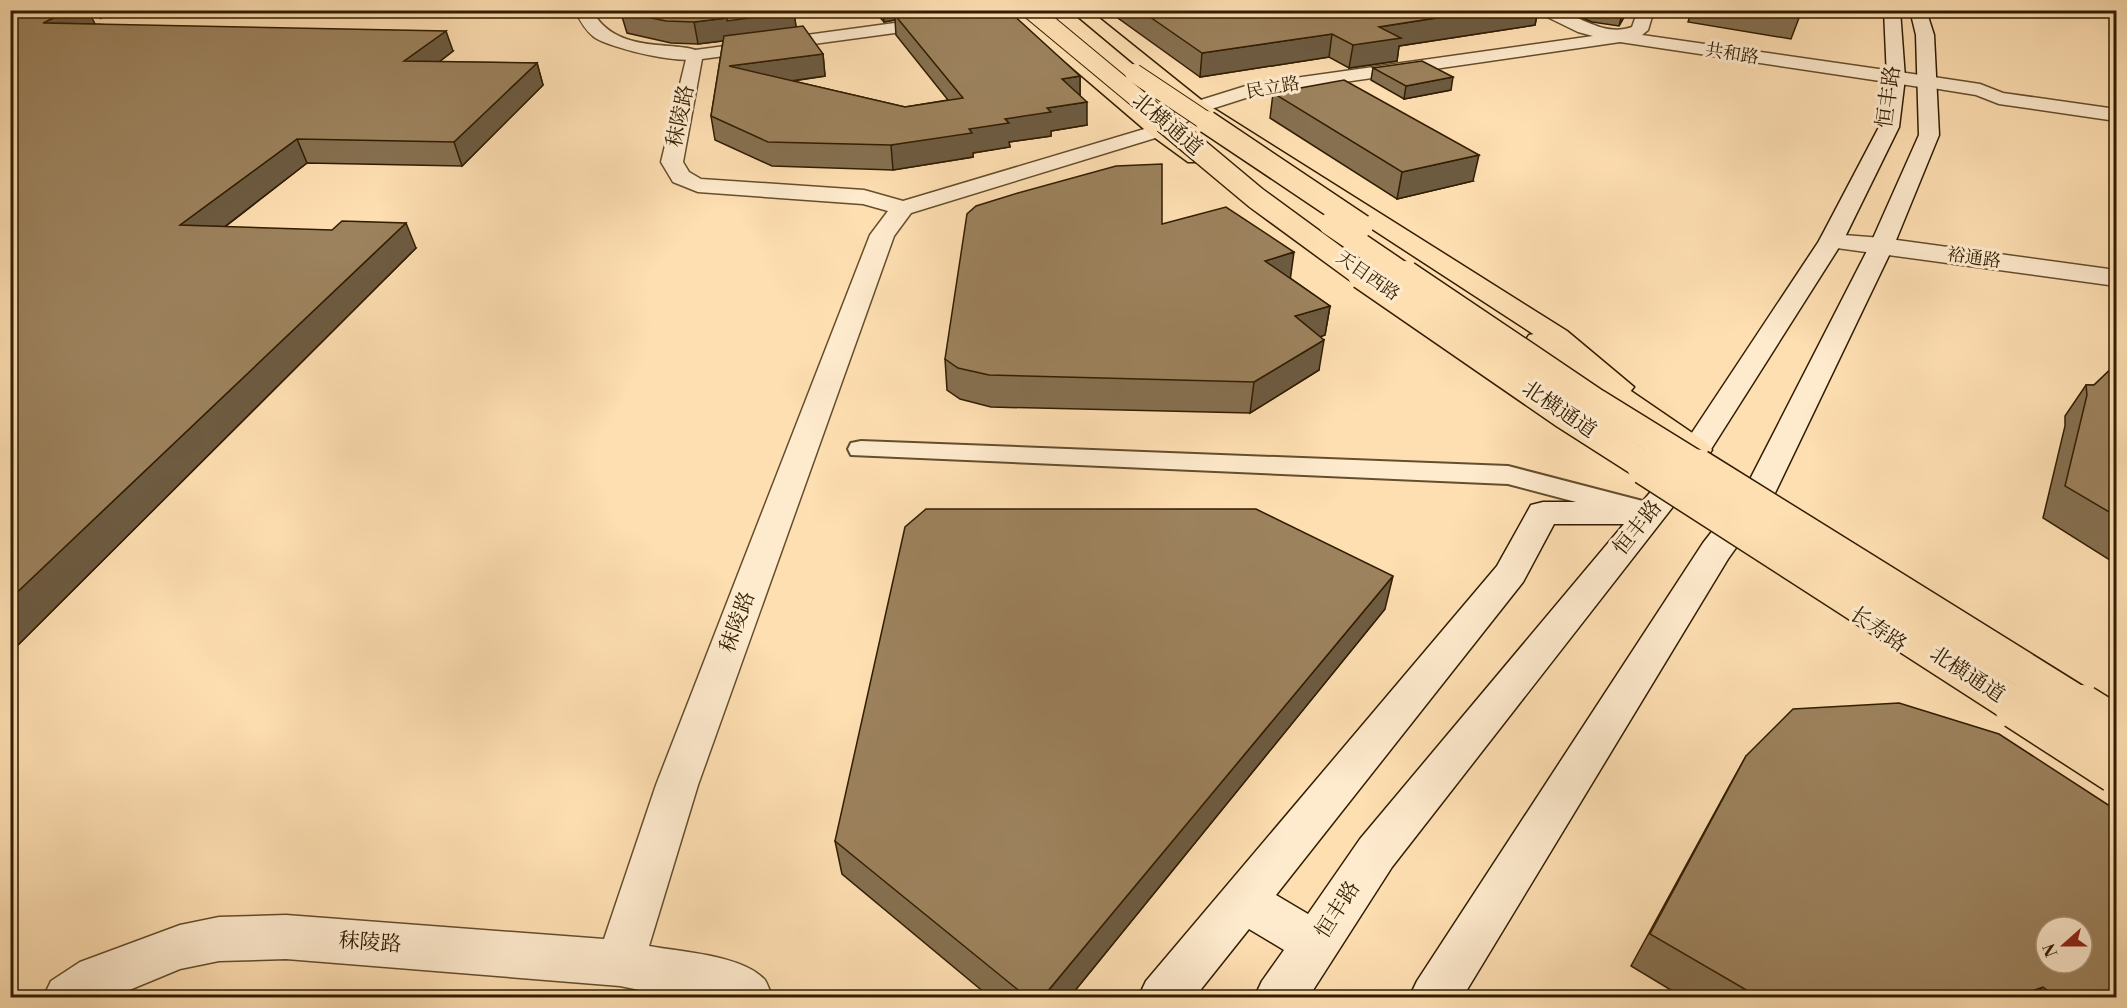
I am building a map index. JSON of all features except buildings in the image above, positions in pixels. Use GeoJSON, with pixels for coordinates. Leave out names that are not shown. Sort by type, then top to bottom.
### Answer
{"type":"FeatureCollection","features":[{"type":"Feature","properties":{"kind":"main road","name":"北横通道"},"geometry":{"type":"LineString","coordinates":[[1056,10],[1284,192],[1425,290],[1596,403],[2116,728]]}},
{"type":"Feature","properties":{"kind":"main road"},"geometry":{"type":"LineString","coordinates":[[1078,10],[1198,107],[1210,128],[1531,346],[1696,450]]}},
{"type":"Feature","properties":{"kind":"main road","name":"北横通道"},"geometry":{"type":"LineString","coordinates":[[1022,11],[1256,198],[1395,299],[1565,415],[2116,771]]}},
{"type":"Feature","properties":{"kind":"main road","name":"天目西路"},"geometry":{"type":"LineString","coordinates":[[1022,11],[1158,131],[1610,442],[1661,501],[1731,531]]}},
{"type":"Feature","properties":{"kind":"main road"},"geometry":{"type":"LineString","coordinates":[[1134,73],[1539,341],[1759,493],[2116,714]]}},
{"type":"Feature","properties":{"kind":"main road","name":"长寿路"},"geometry":{"type":"LineString","coordinates":[[1731,531],[1877,630],[2116,786]]}},
{"type":"Feature","properties":{"kind":"street","name":"秣陵路"},"geometry":{"type":"LineString","coordinates":[[68,998],[97,978],[143,959],[180,946],[219,939],[286,937],[620,963],[677,785],[882,235],[903,208],[864,197],[698,185],[685,180],[675,172],[672,162],[694,55],[614,40],[596,31],[583,10]]}},
{"type":"Feature","properties":{"kind":"street","name":"共和路"},"geometry":{"type":"LineString","coordinates":[[1541,10],[1584,28],[1620,37],[1980,90]]}},
{"type":"Feature","properties":{"kind":"street","name":"民立路"},"geometry":{"type":"LineString","coordinates":[[903,208],[1158,131],[1198,107],[1252,90],[1620,37],[1639,30],[1646,10]]}},
{"type":"Feature","properties":{"kind":"street","name":"恒丰路"},"geometry":{"type":"LineString","coordinates":[[1279,998],[1376,852],[1661,501],[1831,241],[1889,126],[1896,78],[1892,10]]}},
{"type":"Feature","properties":{"kind":"street","name":"恒丰路"},"geometry":{"type":"LineString","coordinates":[[1434,998],[1643,665],[1731,531],[1759,493],[1882,245],[1929,135],[1925,35],[1918,10]]}},
{"type":"Feature","properties":{"kind":"street"},"geometry":{"type":"LineString","coordinates":[[992,15],[1022,11]]}},
{"type":"Feature","properties":{"kind":"street"},"geometry":{"type":"LineString","coordinates":[[694,55],[958,20]]}},
{"type":"Feature","properties":{"kind":"street"},"geometry":{"type":"LineString","coordinates":[[1980,90],[1996,88],[2116,105]]}},
{"type":"Feature","properties":{"kind":"street"},"geometry":{"type":"LineString","coordinates":[[1980,90],[1999,98],[2116,115]]}},
{"type":"Feature","properties":{"kind":"street","name":"裕通路"},"geometry":{"type":"LineString","coordinates":[[1831,241],[1882,245],[2116,278]]}},
{"type":"Feature","properties":{"kind":"street"},"geometry":{"type":"LineString","coordinates":[[861,449],[1508,475],[1661,501]]}},
{"type":"Feature","properties":{"kind":"street"},"geometry":{"type":"LineString","coordinates":[[1163,998],[1511,573],[1543,513],[1661,501]]}},
{"type":"Feature","properties":{"kind":"street"},"geometry":{"type":"LineString","coordinates":[[1242,900],[1317,944]]}},
{"type":"Feature","properties":{"kind":"street"},"geometry":{"type":"LineString","coordinates":[[620,963],[733,985],[748,998]]}},
{"type":"Feature","properties":{"kind":"railway"},"geometry":{"type":"LineString","coordinates":[[78,29],[117,10]]}}]}
